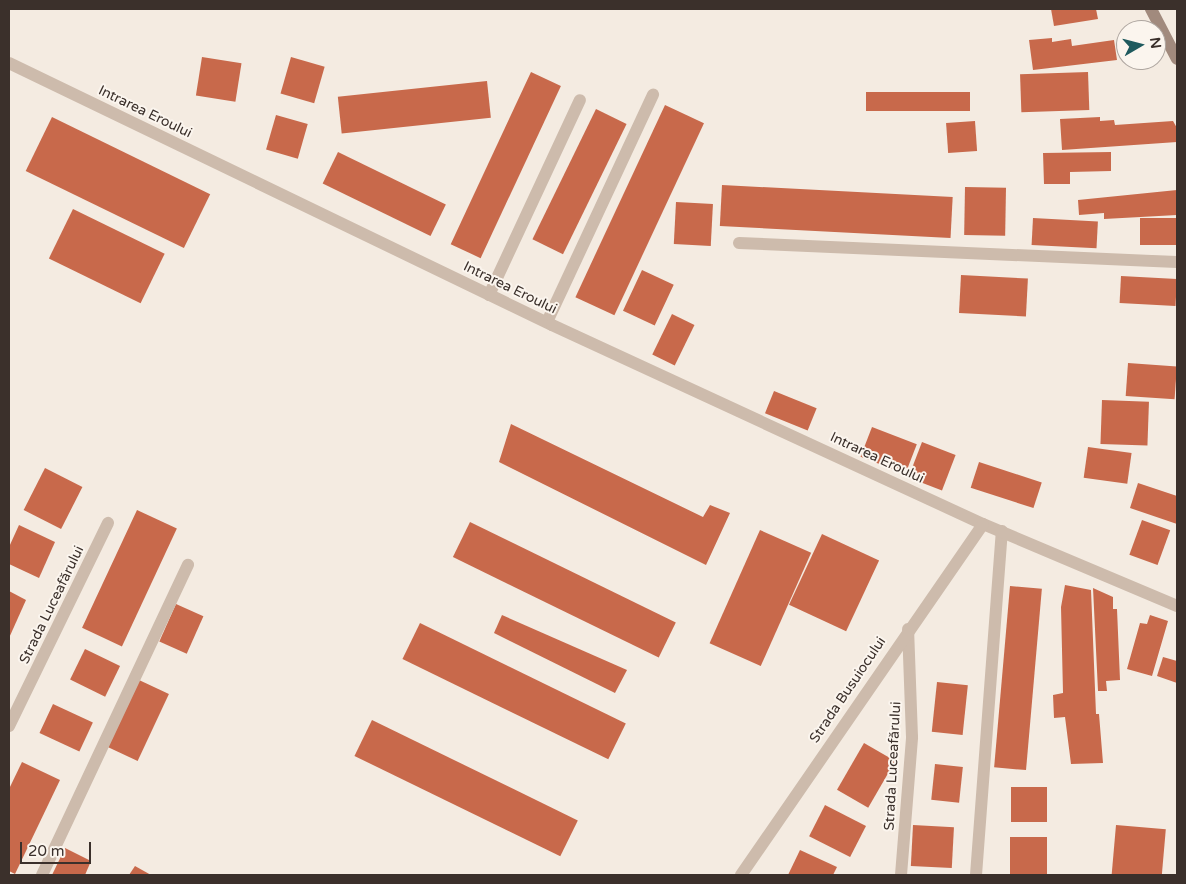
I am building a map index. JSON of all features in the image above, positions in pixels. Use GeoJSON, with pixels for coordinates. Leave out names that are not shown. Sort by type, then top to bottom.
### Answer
{"type":"FeatureCollection","features":[{"type":"Feature","properties":{"kind":"main road"},"geometry":{"type":"LineString","coordinates":[[1151,9],[1177,58]]}},
{"type":"Feature","properties":{"kind":"street","name":"Intrarea Eroului"},"geometry":{"type":"LineString","coordinates":[[9,63],[547,322],[983,524],[1177,606]]}},
{"type":"Feature","properties":{"kind":"street"},"geometry":{"type":"LineString","coordinates":[[547,322],[653,95]]}},
{"type":"Feature","properties":{"kind":"street"},"geometry":{"type":"LineString","coordinates":[[490,295],[580,100]]}},
{"type":"Feature","properties":{"kind":"street"},"geometry":{"type":"LineString","coordinates":[[739,243],[1177,262]]}},
{"type":"Feature","properties":{"kind":"street","name":"Strada Luceafărului"},"geometry":{"type":"LineString","coordinates":[[9,726],[108,523]]}},
{"type":"Feature","properties":{"kind":"street","name":"Strada Busuiocului"},"geometry":{"type":"LineString","coordinates":[[741,875],[908,629],[983,524]]}},
{"type":"Feature","properties":{"kind":"street"},"geometry":{"type":"LineString","coordinates":[[976,875],[1002,531]]}},
{"type":"Feature","properties":{"kind":"street"},"geometry":{"type":"LineString","coordinates":[[42,875],[188,565]]}},
{"type":"Feature","properties":{"kind":"street","name":"Strada Luceafărului"},"geometry":{"type":"LineString","coordinates":[[901,875],[912,737],[908,629]]}},
{"type":"Feature","properties":{"kind":"building"},"geometry":{"type":"Polygon","coordinates":[[[1051,9],[1096,9],[1098,19],[1054,26],[1051,9]]]}},
{"type":"Feature","properties":{"kind":"building"},"geometry":{"type":"Polygon","coordinates":[[[1052,38],[1052,42],[1071,39],[1072,46],[1114,40],[1116,60],[1033,70],[1029,40],[1052,38]]]}},
{"type":"Feature","properties":{"kind":"building"},"geometry":{"type":"Polygon","coordinates":[[[202,57],[242,63],[235,102],[196,96],[202,57]]]}},
{"type":"Feature","properties":{"kind":"building"},"geometry":{"type":"Polygon","coordinates":[[[291,57],[325,67],[314,103],[281,94],[291,57]]]}},
{"type":"Feature","properties":{"kind":"building"},"geometry":{"type":"Polygon","coordinates":[[[531,72],[561,86],[481,258],[451,244],[531,72]]]}},
{"type":"Feature","properties":{"kind":"building"},"geometry":{"type":"Polygon","coordinates":[[[1088,72],[1089,110],[1021,112],[1020,74],[1088,72]]]}},
{"type":"Feature","properties":{"kind":"building"},"geometry":{"type":"Polygon","coordinates":[[[487,81],[491,118],[342,133],[338,97],[487,81]]]}},
{"type":"Feature","properties":{"kind":"building"},"geometry":{"type":"Polygon","coordinates":[[[866,92],[970,92],[970,111],[866,111],[866,92]]]}},
{"type":"Feature","properties":{"kind":"building"},"geometry":{"type":"Polygon","coordinates":[[[665,105],[704,123],[614,315],[575,297],[665,105]]]}},
{"type":"Feature","properties":{"kind":"building"},"geometry":{"type":"Polygon","coordinates":[[[596,109],[627,124],[563,254],[532,239],[596,109]]]}},
{"type":"Feature","properties":{"kind":"building"},"geometry":{"type":"Polygon","coordinates":[[[276,115],[308,124],[298,159],[266,150],[276,115]]]}},
{"type":"Feature","properties":{"kind":"building"},"geometry":{"type":"Polygon","coordinates":[[[52,117],[210,194],[184,248],[26,171],[52,117]]]}},
{"type":"Feature","properties":{"kind":"building"},"geometry":{"type":"Polygon","coordinates":[[[1100,117],[1100,121],[1114,120],[1115,125],[1173,121],[1177,128],[1177,142],[1062,150],[1060,119],[1100,117]]]}},
{"type":"Feature","properties":{"kind":"building"},"geometry":{"type":"Polygon","coordinates":[[[975,121],[977,151],[948,153],[946,123],[975,121]]]}},
{"type":"Feature","properties":{"kind":"building"},"geometry":{"type":"Polygon","coordinates":[[[338,152],[446,205],[431,236],[323,183],[338,152]]]}},
{"type":"Feature","properties":{"kind":"building"},"geometry":{"type":"Polygon","coordinates":[[[1111,152],[1111,171],[1070,172],[1070,184],[1044,184],[1043,153],[1111,152]]]}},
{"type":"Feature","properties":{"kind":"building"},"geometry":{"type":"Polygon","coordinates":[[[722,185],[953,197],[951,238],[720,226],[722,185]]]}},
{"type":"Feature","properties":{"kind":"building"},"geometry":{"type":"Polygon","coordinates":[[[965,187],[1006,188],[1005,236],[964,235],[965,187]]]}},
{"type":"Feature","properties":{"kind":"building"},"geometry":{"type":"Polygon","coordinates":[[[1177,190],[1177,215],[1104,219],[1104,213],[1079,215],[1078,200],[1177,190]]]}},
{"type":"Feature","properties":{"kind":"building"},"geometry":{"type":"Polygon","coordinates":[[[676,202],[713,204],[711,246],[674,244],[676,202]]]}},
{"type":"Feature","properties":{"kind":"building"},"geometry":{"type":"Polygon","coordinates":[[[73,209],[165,254],[141,303],[49,258],[73,209]]]}},
{"type":"Feature","properties":{"kind":"building"},"geometry":{"type":"Polygon","coordinates":[[[1033,218],[1098,221],[1096,248],[1032,245],[1033,218]]]}},
{"type":"Feature","properties":{"kind":"building"},"geometry":{"type":"Polygon","coordinates":[[[1140,218],[1177,218],[1177,245],[1140,245],[1140,218]]]}},
{"type":"Feature","properties":{"kind":"building"},"geometry":{"type":"Polygon","coordinates":[[[642,270],[674,285],[655,326],[623,311],[642,270]]]}},
{"type":"Feature","properties":{"kind":"building"},"geometry":{"type":"Polygon","coordinates":[[[961,275],[1028,279],[1026,316],[959,313],[961,275]]]}},
{"type":"Feature","properties":{"kind":"building"},"geometry":{"type":"Polygon","coordinates":[[[1121,276],[1177,279],[1176,306],[1120,303],[1121,276]]]}},
{"type":"Feature","properties":{"kind":"building"},"geometry":{"type":"Polygon","coordinates":[[[672,314],[694,325],[675,365],[652,354],[672,314]]]}},
{"type":"Feature","properties":{"kind":"building"},"geometry":{"type":"Polygon","coordinates":[[[1128,363],[1177,366],[1175,399],[1126,396],[1128,363]]]}},
{"type":"Feature","properties":{"kind":"building"},"geometry":{"type":"Polygon","coordinates":[[[774,391],[817,408],[808,430],[765,413],[774,391]]]}},
{"type":"Feature","properties":{"kind":"building"},"geometry":{"type":"Polygon","coordinates":[[[1102,400],[1149,402],[1147,446],[1100,444],[1102,400]]]}},
{"type":"Feature","properties":{"kind":"building"},"geometry":{"type":"Polygon","coordinates":[[[511,424],[703,517],[710,505],[730,513],[706,565],[499,462],[511,424]]]}},
{"type":"Feature","properties":{"kind":"building"},"geometry":{"type":"Polygon","coordinates":[[[872,427],[917,444],[905,474],[861,457],[872,427]]]}},
{"type":"Feature","properties":{"kind":"building"},"geometry":{"type":"Polygon","coordinates":[[[922,442],[956,455],[942,490],[908,477],[922,442]]]}},
{"type":"Feature","properties":{"kind":"building"},"geometry":{"type":"Polygon","coordinates":[[[1088,447],[1132,453],[1127,484],[1084,478],[1088,447]]]}},
{"type":"Feature","properties":{"kind":"building"},"geometry":{"type":"Polygon","coordinates":[[[979,462],[1042,482],[1033,508],[971,488],[979,462]]]}},
{"type":"Feature","properties":{"kind":"building"},"geometry":{"type":"Polygon","coordinates":[[[45,468],[82,487],[61,529],[24,510],[45,468]]]}},
{"type":"Feature","properties":{"kind":"building"},"geometry":{"type":"Polygon","coordinates":[[[1138,483],[1177,496],[1177,524],[1130,508],[1138,483]]]}},
{"type":"Feature","properties":{"kind":"building"},"geometry":{"type":"Polygon","coordinates":[[[137,510],[177,529],[122,646],[82,628],[137,510]]]}},
{"type":"Feature","properties":{"kind":"building"},"geometry":{"type":"Polygon","coordinates":[[[1142,520],[1170,530],[1158,565],[1129,555],[1142,520]]]}},
{"type":"Feature","properties":{"kind":"building"},"geometry":{"type":"Polygon","coordinates":[[[470,522],[676,622],[659,657],[453,557],[470,522]]]}},
{"type":"Feature","properties":{"kind":"building"},"geometry":{"type":"Polygon","coordinates":[[[19,525],[55,542],[39,578],[9,564],[9,547],[19,525]]]}},
{"type":"Feature","properties":{"kind":"building"},"geometry":{"type":"Polygon","coordinates":[[[760,530],[811,553],[761,666],[710,643],[760,530]]]}},
{"type":"Feature","properties":{"kind":"building"},"geometry":{"type":"Polygon","coordinates":[[[822,534],[879,561],[846,631],[789,605],[822,534]]]}},
{"type":"Feature","properties":{"kind":"building"},"geometry":{"type":"Polygon","coordinates":[[[1065,585],[1091,590],[1096,714],[1099,714],[1103,763],[1071,764],[1065,717],[1054,718],[1053,695],[1063,693],[1061,607],[1065,585]]]}},
{"type":"Feature","properties":{"kind":"building"},"geometry":{"type":"Polygon","coordinates":[[[1010,586],[1042,589],[1026,770],[994,767],[1010,586]]]}},
{"type":"Feature","properties":{"kind":"building"},"geometry":{"type":"Polygon","coordinates":[[[1093,588],[1113,597],[1113,609],[1117,609],[1120,680],[1106,681],[1107,691],[1098,691],[1093,588]]]}},
{"type":"Feature","properties":{"kind":"building"},"geometry":{"type":"Polygon","coordinates":[[[9,591],[26,600],[9,638],[9,591]]]}},
{"type":"Feature","properties":{"kind":"building"},"geometry":{"type":"Polygon","coordinates":[[[176,604],[203,616],[187,654],[159,641],[176,604]]]}},
{"type":"Feature","properties":{"kind":"building"},"geometry":{"type":"Polygon","coordinates":[[[502,615],[627,670],[615,693],[494,633],[502,615]]]}},
{"type":"Feature","properties":{"kind":"building"},"geometry":{"type":"Polygon","coordinates":[[[1150,615],[1168,621],[1152,676],[1127,669],[1140,623],[1147,624],[1150,615]]]}},
{"type":"Feature","properties":{"kind":"building"},"geometry":{"type":"Polygon","coordinates":[[[420,623],[626,723],[608,759],[402,659],[420,623]]]}},
{"type":"Feature","properties":{"kind":"building"},"geometry":{"type":"Polygon","coordinates":[[[85,649],[120,666],[105,697],[70,680],[85,649]]]}},
{"type":"Feature","properties":{"kind":"building"},"geometry":{"type":"Polygon","coordinates":[[[1163,657],[1177,661],[1177,683],[1157,676],[1163,657]]]}},
{"type":"Feature","properties":{"kind":"building"},"geometry":{"type":"Polygon","coordinates":[[[139,680],[169,694],[138,761],[108,747],[139,680]]]}},
{"type":"Feature","properties":{"kind":"building"},"geometry":{"type":"Polygon","coordinates":[[[937,682],[968,685],[963,735],[932,732],[937,682]]]}},
{"type":"Feature","properties":{"kind":"building"},"geometry":{"type":"Polygon","coordinates":[[[53,704],[93,723],[79,752],[39,733],[53,704]]]}},
{"type":"Feature","properties":{"kind":"building"},"geometry":{"type":"Polygon","coordinates":[[[372,720],[578,820],[560,856],[354,756],[372,720]]]}},
{"type":"Feature","properties":{"kind":"building"},"geometry":{"type":"Polygon","coordinates":[[[864,743],[895,761],[868,808],[837,790],[864,743]]]}},
{"type":"Feature","properties":{"kind":"building"},"geometry":{"type":"Polygon","coordinates":[[[22,762],[60,780],[15,874],[9,871],[9,789],[22,762]]]}},
{"type":"Feature","properties":{"kind":"building"},"geometry":{"type":"Polygon","coordinates":[[[935,764],[963,767],[959,803],[931,800],[935,764]]]}},
{"type":"Feature","properties":{"kind":"building"},"geometry":{"type":"Polygon","coordinates":[[[1011,787],[1047,787],[1047,822],[1011,822],[1011,787]]]}},
{"type":"Feature","properties":{"kind":"building"},"geometry":{"type":"Polygon","coordinates":[[[825,805],[866,826],[850,857],[809,836],[825,805]]]}},
{"type":"Feature","properties":{"kind":"building"},"geometry":{"type":"Polygon","coordinates":[[[913,825],[954,827],[952,868],[911,866],[913,825]]]}},
{"type":"Feature","properties":{"kind":"building"},"geometry":{"type":"Polygon","coordinates":[[[1116,825],[1166,829],[1162,875],[1112,875],[1116,825]]]}},
{"type":"Feature","properties":{"kind":"building"},"geometry":{"type":"Polygon","coordinates":[[[1010,837],[1047,837],[1047,875],[1010,875],[1010,837]]]}},
{"type":"Feature","properties":{"kind":"building"},"geometry":{"type":"Polygon","coordinates":[[[65,848],[91,861],[85,875],[52,875],[65,848]]]}},
{"type":"Feature","properties":{"kind":"building"},"geometry":{"type":"Polygon","coordinates":[[[800,850],[837,867],[833,875],[788,875],[800,850]]]}},
{"type":"Feature","properties":{"kind":"building"},"geometry":{"type":"Polygon","coordinates":[[[135,866],[151,875],[129,875],[135,866]]]}}]}
